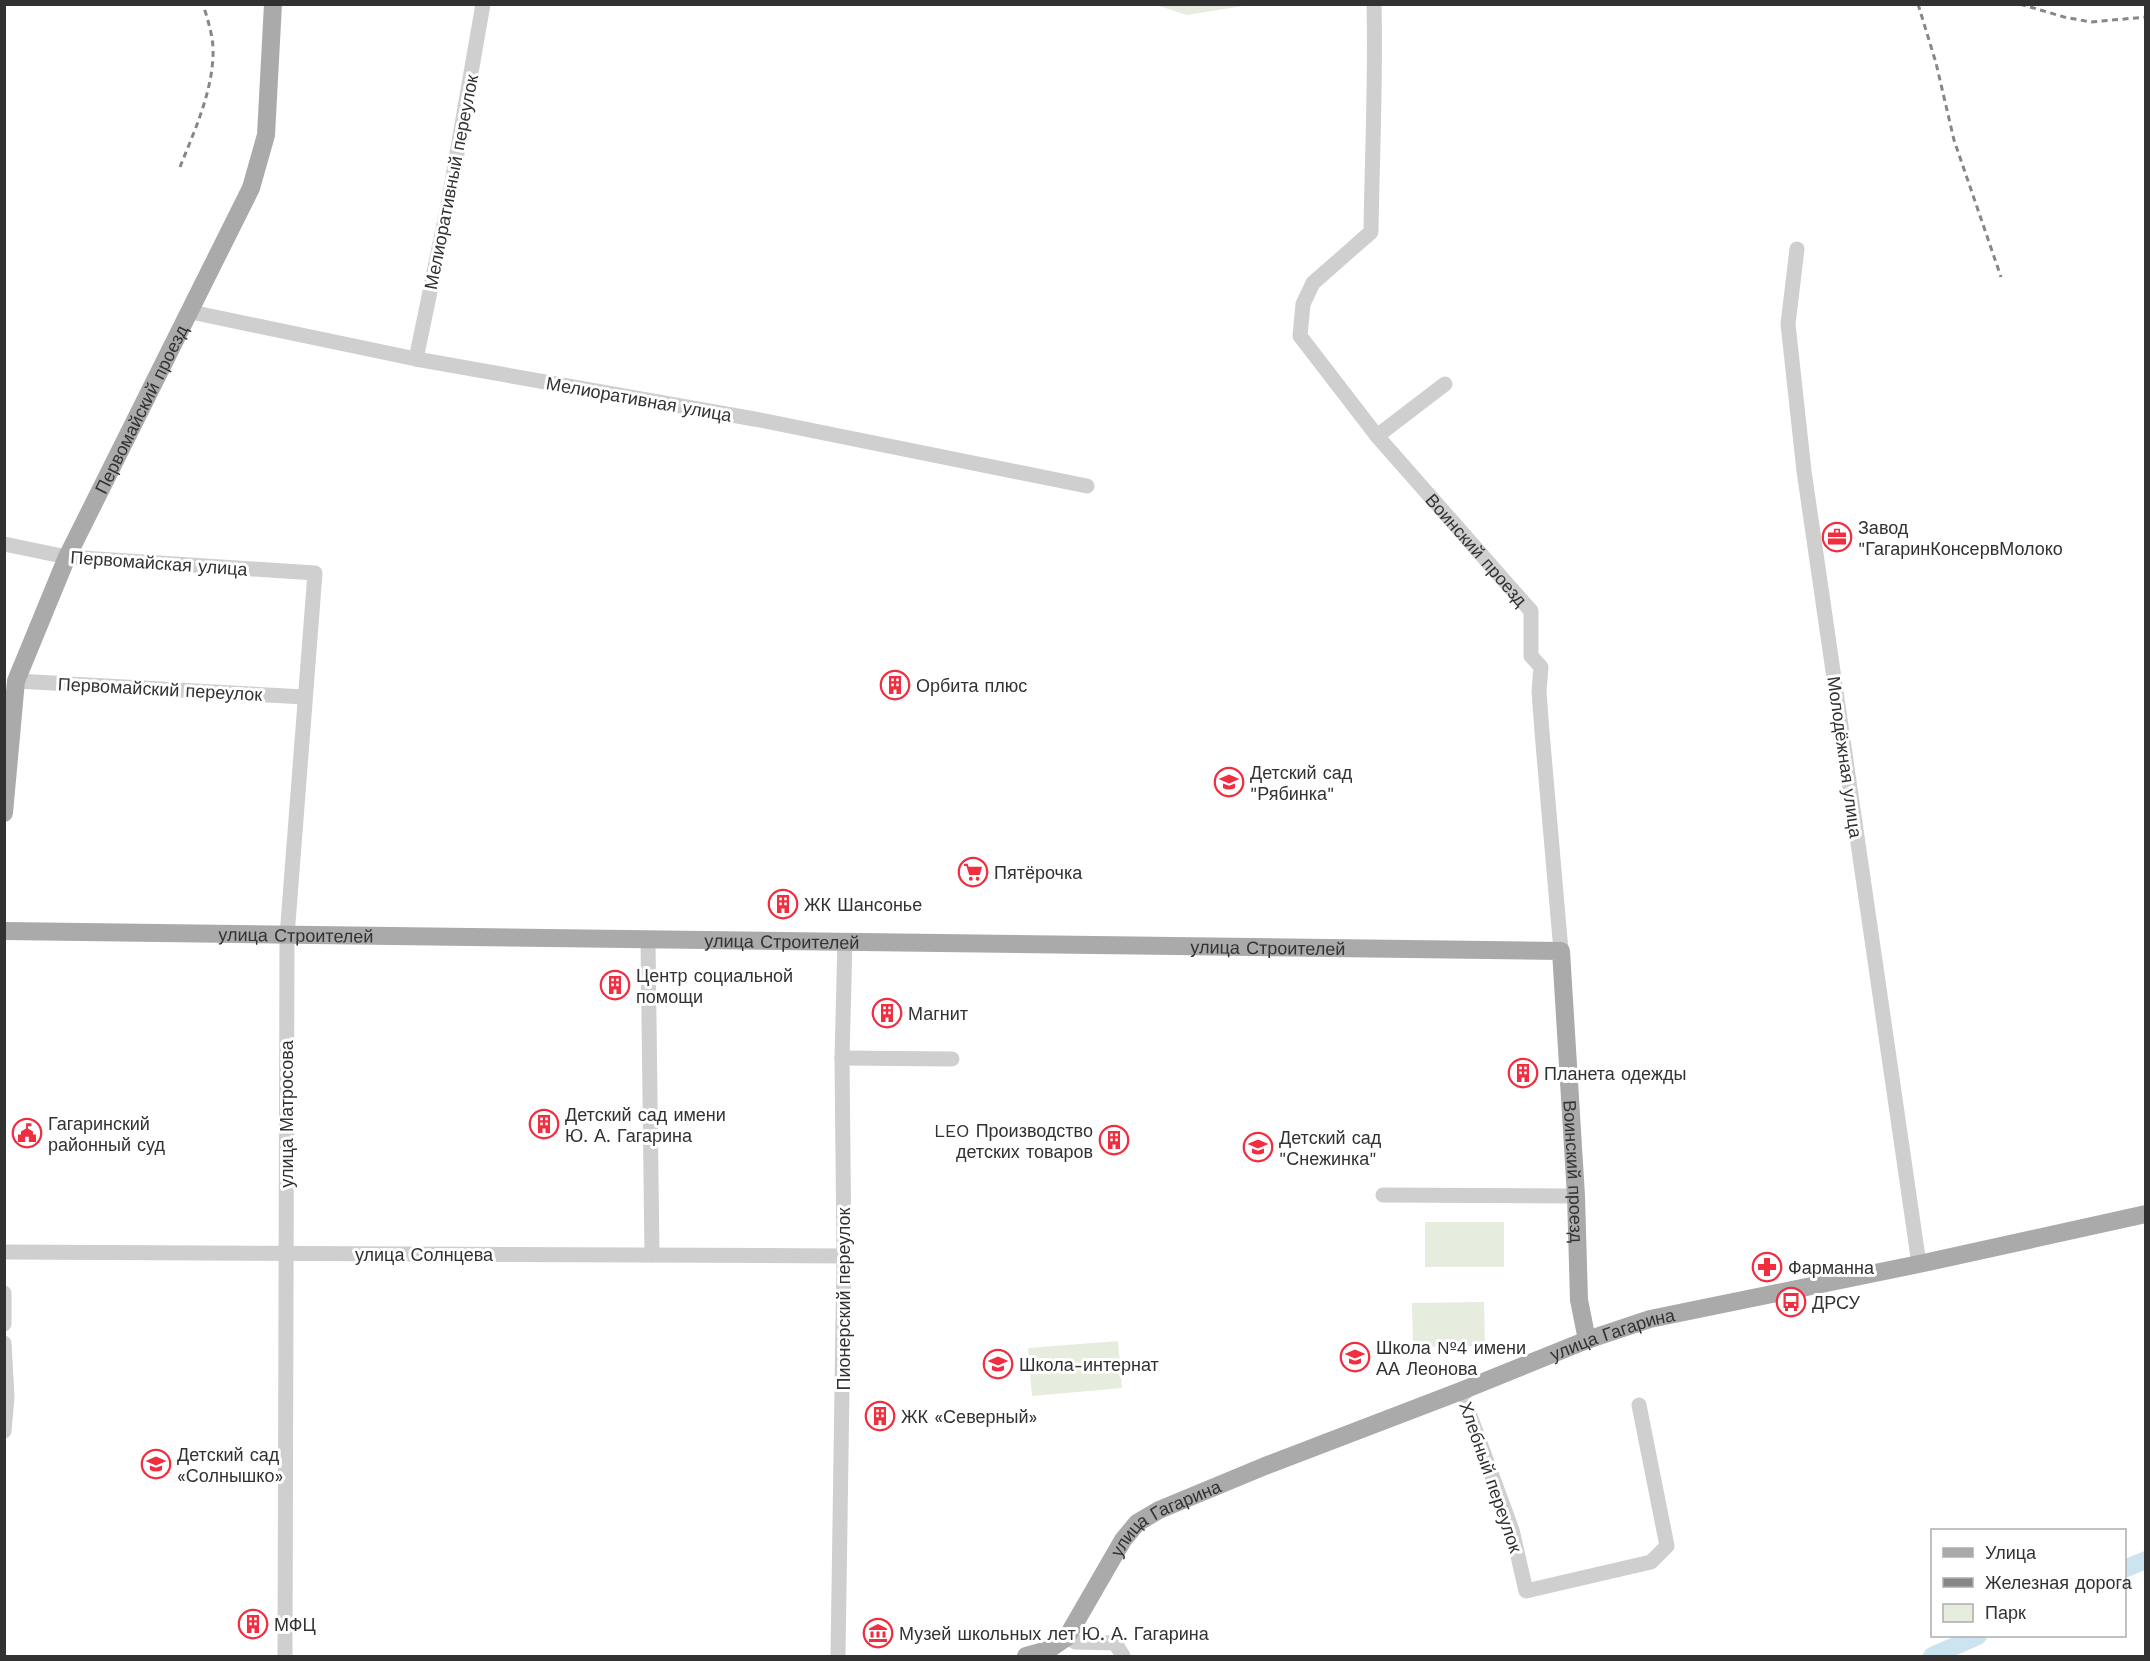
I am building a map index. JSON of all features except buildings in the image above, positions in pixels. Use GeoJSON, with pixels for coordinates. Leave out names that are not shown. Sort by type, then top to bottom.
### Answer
{"type":"FeatureCollection","features":[{"type":"Feature","properties":{"kind":"main road","name":"Первомайский проезд"},"geometry":{"type":"LineString","coordinates":[[4,813],[16,681],[67,557],[251,188],[266,135],[273,4]]}},
{"type":"Feature","properties":{"kind":"main road","name":"улица Строителей"},"geometry":{"type":"LineString","coordinates":[[4,931],[1561,951]]}},
{"type":"Feature","properties":{"kind":"main road","name":"Воинский проезд"},"geometry":{"type":"LineString","coordinates":[[1561,951],[1576,1196],[1579,1300],[1587,1340]]}},
{"type":"Feature","properties":{"kind":"main road","name":"улица Гагарина"},"geometry":{"type":"LineString","coordinates":[[1067,1637],[1122,1540],[1137,1523],[1148,1516],[1265,1466],[1587,1340],[1650,1319],[1919,1264],[2145,1214]]}},
{"type":"Feature","properties":{"kind":"main road"},"geometry":{"type":"LineString","coordinates":[[1026,1656],[1048,1650],[1067,1637]]}},
{"type":"Feature","properties":{"kind":"street","name":"Мелиоративный переулок"},"geometry":{"type":"LineString","coordinates":[[416,359],[448,206],[483,4]]}},
{"type":"Feature","properties":{"kind":"street","name":"Воинский проезд"},"geometry":{"type":"LineString","coordinates":[[1374,4],[1376,70],[1371,232],[1313,283],[1303,304],[1300,336],[1377,436],[1531,611],[1531,656],[1541,667],[1539,691],[1561,951]]}},
{"type":"Feature","properties":{"kind":"street","name":"Молодёжная улица"},"geometry":{"type":"LineString","coordinates":[[1797,249],[1788,324],[1804,471],[1919,1264]]}},
{"type":"Feature","properties":{"kind":"street","name":"Мелиоративная улица"},"geometry":{"type":"LineString","coordinates":[[190,312],[416,359],[759,420],[1087,486]]}},
{"type":"Feature","properties":{"kind":"street"},"geometry":{"type":"LineString","coordinates":[[1377,436],[1445,384]]}},
{"type":"Feature","properties":{"kind":"street","name":"Первомайская улица"},"geometry":{"type":"LineString","coordinates":[[4,544],[67,557],[315,573]]}},
{"type":"Feature","properties":{"kind":"street","name":"улица Матросова"},"geometry":{"type":"LineString","coordinates":[[285,1656],[287,936],[315,573]]}},
{"type":"Feature","properties":{"kind":"street","name":"Первомайский переулок"},"geometry":{"type":"LineString","coordinates":[[16,681],[304,697]]}},
{"type":"Feature","properties":{"kind":"street"},"geometry":{"type":"LineString","coordinates":[[648,940],[652,1255]]}},
{"type":"Feature","properties":{"kind":"street","name":"Пионерский переулок"},"geometry":{"type":"LineString","coordinates":[[838,1656],[844,1256],[842,1058],[845,941]]}},
{"type":"Feature","properties":{"kind":"street"},"geometry":{"type":"LineString","coordinates":[[842,1058],[952,1059]]}},
{"type":"Feature","properties":{"kind":"street"},"geometry":{"type":"LineString","coordinates":[[1383,1195],[1576,1196]]}},
{"type":"Feature","properties":{"kind":"street","name":"улица Солнцева"},"geometry":{"type":"LineString","coordinates":[[4,1252],[844,1256]]}},
{"type":"Feature","properties":{"kind":"street"},"geometry":{"type":"LineString","coordinates":[[4,1293],[4,1324]]}},
{"type":"Feature","properties":{"kind":"street"},"geometry":{"type":"LineString","coordinates":[[4,1343],[7,1397],[4,1431]]}},
{"type":"Feature","properties":{"kind":"street","name":"Хлебный переулок"},"geometry":{"type":"LineString","coordinates":[[1461,1391],[1512,1530],[1526,1591],[1651,1562],[1667,1546],[1639,1405]]}},
{"type":"Feature","properties":{"kind":"street"},"geometry":{"type":"LineString","coordinates":[[1067,1637],[1075,1642],[1115,1643],[1123,1656]]}},
{"type":"Feature","properties":{"kind":"green space"},"geometry":{"type":"Polygon","coordinates":[[[1156,5],[1249,5],[1187,15],[1156,5]]]}},
{"type":"Feature","properties":{"kind":"green space"},"geometry":{"type":"Polygon","coordinates":[[[1425,1222],[1504,1222],[1504,1267],[1425,1267],[1425,1222]]]}},
{"type":"Feature","properties":{"kind":"green space"},"geometry":{"type":"Polygon","coordinates":[[[1484,1302],[1485,1346],[1413,1347],[1412,1303],[1484,1302]]]}},
{"type":"Feature","properties":{"kind":"green space"},"geometry":{"type":"Polygon","coordinates":[[[1118,1341],[1122,1388],[1032,1396],[1028,1348],[1118,1341]]]}},
{"type":"Feature","properties":{"kind":"waterway"},"geometry":{"type":"LineString","coordinates":[[2126,1568],[2146,1560]]}},
{"type":"Feature","properties":{"kind":"waterway"},"geometry":{"type":"LineString","coordinates":[[1932,1656],[1976,1637]]}},
{"type":"Feature","properties":{"kind":"railway"},"geometry":{"type":"LineString","coordinates":[[180,167],[201,112],[212,69],[213,42],[203,4]]}},
{"type":"Feature","properties":{"kind":"railway"},"geometry":{"type":"LineString","coordinates":[[1918,4],[1936,63],[1954,140],[2001,277]]}},
{"type":"Feature","properties":{"kind":"railway"},"geometry":{"type":"LineString","coordinates":[[2020,4],[2091,22],[2146,17]]}},
{"type":"Feature","properties":{"kind":"place","name":"Завод \"ГагаринКонсервМолоко"},"geometry":{"type":"Point","coordinates":[1837,537]}},
{"type":"Feature","properties":{"kind":"place","name":"Орбита плюс"},"geometry":{"type":"Point","coordinates":[895,685]}},
{"type":"Feature","properties":{"kind":"place","name":"Детский сад \"Рябинка\""},"geometry":{"type":"Point","coordinates":[1229,782]}},
{"type":"Feature","properties":{"kind":"place","name":"Пятёрочка"},"geometry":{"type":"Point","coordinates":[973,872]}},
{"type":"Feature","properties":{"kind":"place","name":"ЖК Шансонье"},"geometry":{"type":"Point","coordinates":[783,904]}},
{"type":"Feature","properties":{"kind":"place","name":"Центр социальной помощи"},"geometry":{"type":"Point","coordinates":[615,985]}},
{"type":"Feature","properties":{"kind":"place","name":"Магнит"},"geometry":{"type":"Point","coordinates":[887,1013]}},
{"type":"Feature","properties":{"kind":"place","name":"Планета одежды"},"geometry":{"type":"Point","coordinates":[1523,1073]}},
{"type":"Feature","properties":{"kind":"place","name":"Детский сад имени Ю. А. Гагарина"},"geometry":{"type":"Point","coordinates":[544,1124]}},
{"type":"Feature","properties":{"kind":"place","name":"Гагаринский районный суд"},"geometry":{"type":"Point","coordinates":[27,1133]}},
{"type":"Feature","properties":{"kind":"place","name":"LEO Производство детских товаров"},"geometry":{"type":"Point","coordinates":[1114,1140]}},
{"type":"Feature","properties":{"kind":"place","name":"Детский сад \"Снежинка\""},"geometry":{"type":"Point","coordinates":[1258,1147]}},
{"type":"Feature","properties":{"kind":"place","name":"Фарманна"},"geometry":{"type":"Point","coordinates":[1767,1267]}},
{"type":"Feature","properties":{"kind":"place","name":"ДРСУ"},"geometry":{"type":"Point","coordinates":[1791,1302]}},
{"type":"Feature","properties":{"kind":"place","name":"Школа №4 имени АА Леонова"},"geometry":{"type":"Point","coordinates":[1355,1357]}},
{"type":"Feature","properties":{"kind":"place","name":"Школа-интернат"},"geometry":{"type":"Point","coordinates":[998,1364]}},
{"type":"Feature","properties":{"kind":"place","name":"ЖК «Северный»"},"geometry":{"type":"Point","coordinates":[880,1416]}},
{"type":"Feature","properties":{"kind":"place","name":"Детский сад «Солнышко»"},"geometry":{"type":"Point","coordinates":[156,1464]}},
{"type":"Feature","properties":{"kind":"place","name":"МФЦ"},"geometry":{"type":"Point","coordinates":[253,1624]}},
{"type":"Feature","properties":{"kind":"place","name":"Музей школьных лет Ю. А. Гагарина"},"geometry":{"type":"Point","coordinates":[878,1633]}}]}
